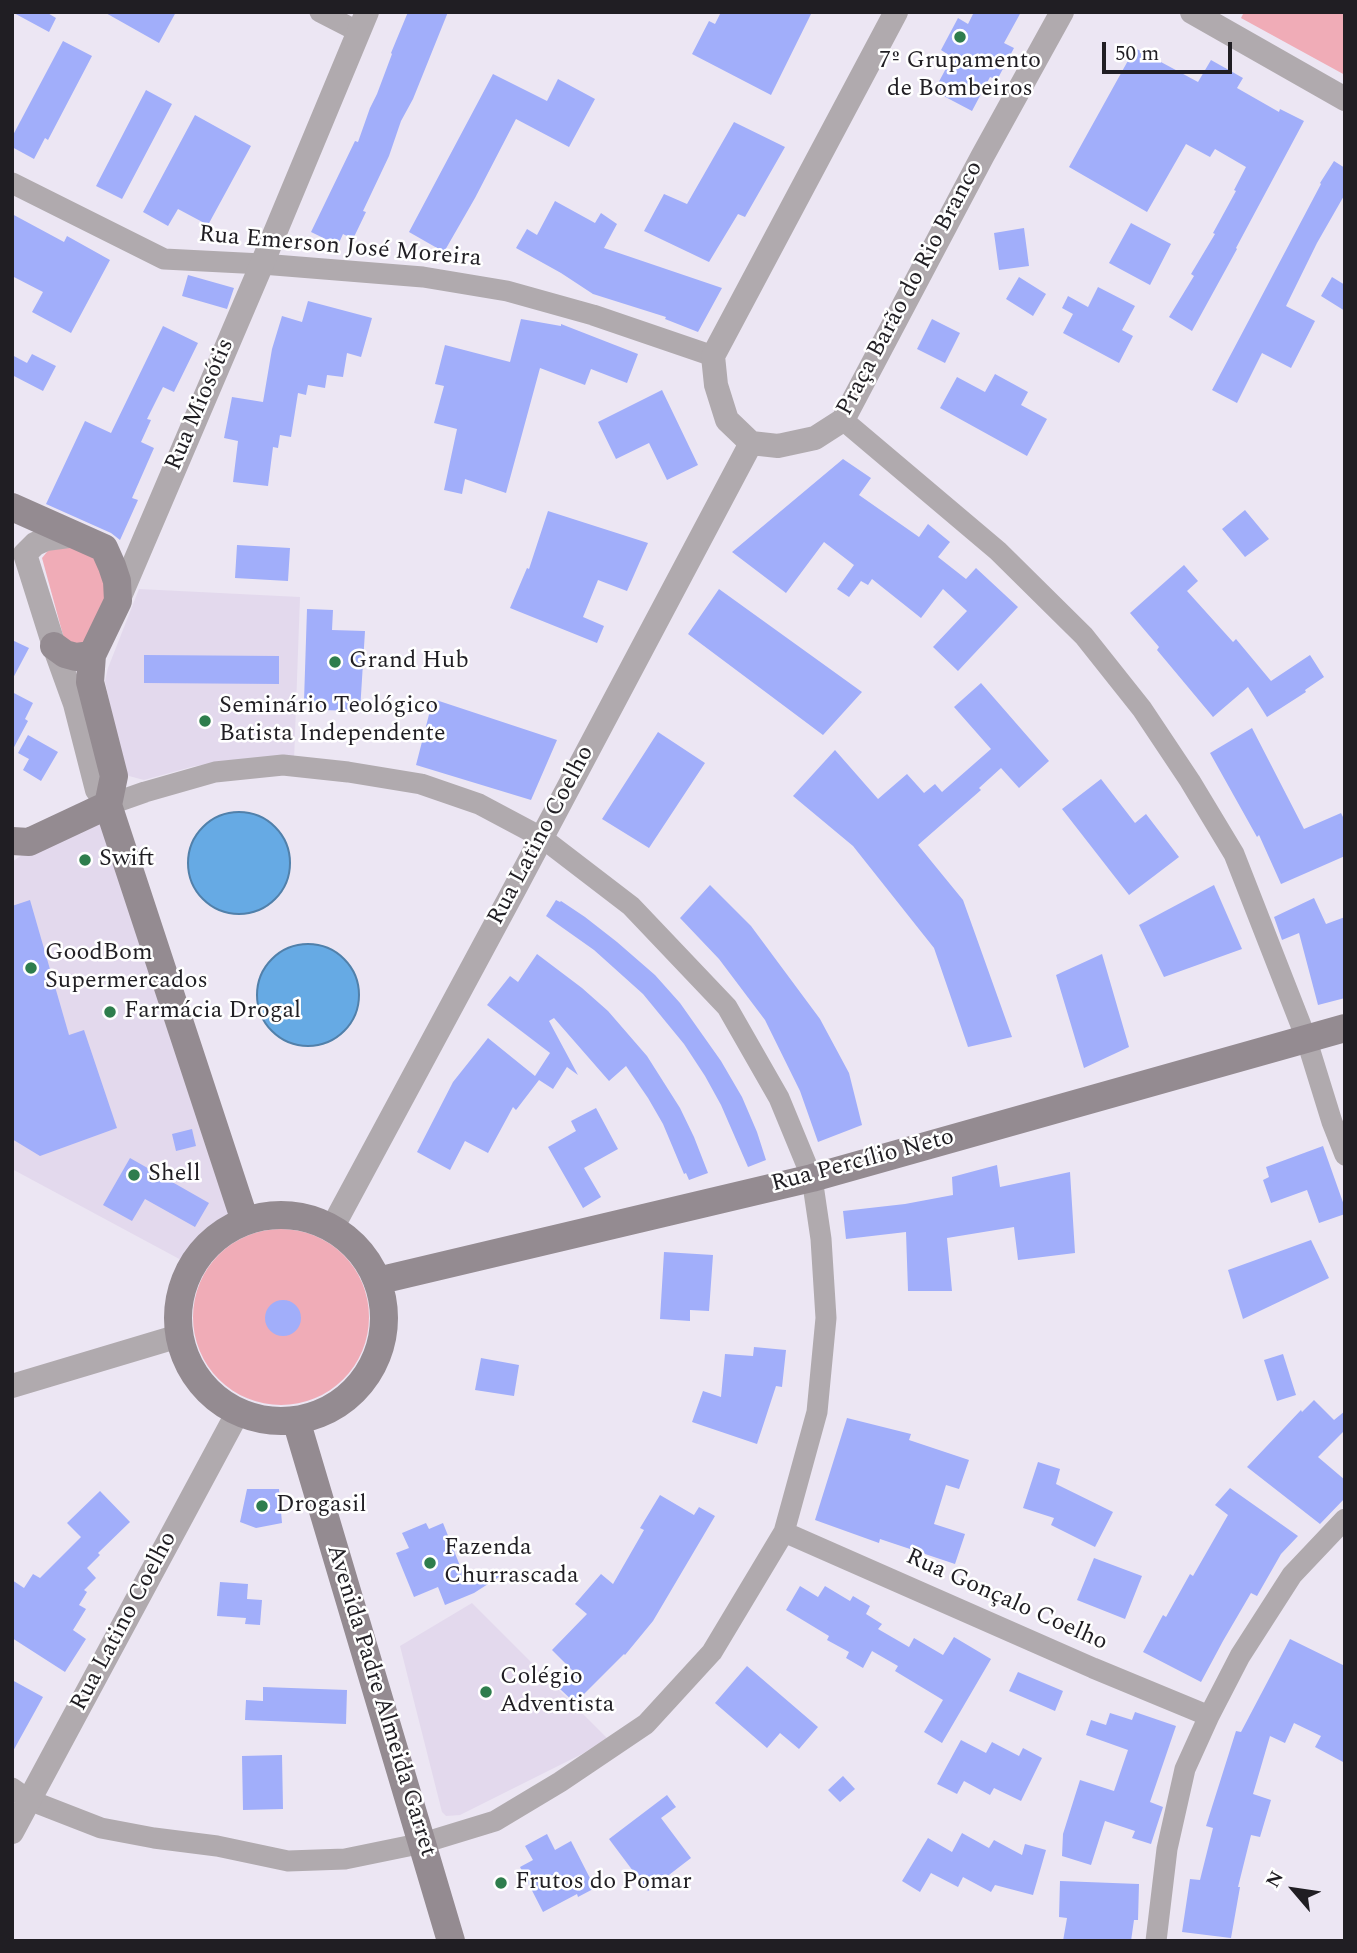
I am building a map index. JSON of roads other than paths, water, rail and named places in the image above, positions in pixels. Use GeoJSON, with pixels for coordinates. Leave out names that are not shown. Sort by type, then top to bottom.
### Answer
{"type":"FeatureCollection","features":[{"type":"Feature","properties":{"kind":"main road"},"geometry":{"type":"LineString","coordinates":[[12,507],[104,548],[117,581],[118,601]]}},
{"type":"Feature","properties":{"kind":"main road","name":"Rua Miosótis"},"geometry":{"type":"LineString","coordinates":[[108,805],[114,776],[90,682],[92,655],[118,601]]}},
{"type":"Feature","properties":{"kind":"main road"},"geometry":{"type":"LineString","coordinates":[[54,646],[65,654],[76,657],[92,655]]}},
{"type":"Feature","properties":{"kind":"main road"},"geometry":{"type":"LineString","coordinates":[[18,845],[108,805],[246,1221]]}},
{"type":"Feature","properties":{"kind":"main road","name":"Rua Percílio Neto"},"geometry":{"type":"LineString","coordinates":[[377,1281],[812,1178],[1345,1028]]}},
{"type":"Feature","properties":{"kind":"main road"},"geometry":{"type":"LineString","coordinates":[[267,1215],[311,1219],[332,1228],[347,1238],[370,1265],[383,1307],[383,1333],[376,1358],[362,1381],[344,1400],[321,1413],[296,1420],[266,1420],[238,1412],[220,1402],[205,1389],[189,1364],[179,1336],[180,1300],[191,1266],[206,1247],[224,1231],[267,1215]]}},
{"type":"Feature","properties":{"kind":"main road","name":"Avenida Padre Almeida Garret"},"geometry":{"type":"LineString","coordinates":[[296,1420],[451,1941]]}},
{"type":"Feature","properties":{"kind":"street"},"geometry":{"type":"LineString","coordinates":[[320,12],[363,22]]}},
{"type":"Feature","properties":{"kind":"street"},"geometry":{"type":"LineString","coordinates":[[751,443],[727,420],[716,385],[713,356],[896,12]]}},
{"type":"Feature","properties":{"kind":"street"},"geometry":{"type":"LineString","coordinates":[[1192,12],[1345,99]]}},
{"type":"Feature","properties":{"kind":"street","name":"Praça Barão do Rio Branco"},"geometry":{"type":"LineString","coordinates":[[751,443],[778,446],[815,438],[843,420],[982,157],[1062,13]]}},
{"type":"Feature","properties":{"kind":"street","name":"Rua Miosótis"},"geometry":{"type":"LineString","coordinates":[[118,601],[363,22]]}},
{"type":"Feature","properties":{"kind":"street","name":"Rua Emerson José Moreira"},"geometry":{"type":"LineString","coordinates":[[12,183],[164,260],[262,264],[423,277],[507,291],[593,315],[713,356]]}},
{"type":"Feature","properties":{"kind":"street"},"geometry":{"type":"LineString","coordinates":[[843,420],[998,551],[1084,636],[1142,709],[1234,854],[1306,1038],[1345,1155]]}},
{"type":"Feature","properties":{"kind":"street","name":"Rua Latino Coelho"},"geometry":{"type":"LineString","coordinates":[[332,1228],[751,443]]}},
{"type":"Feature","properties":{"kind":"street"},"geometry":{"type":"LineString","coordinates":[[21,1794],[100,1828],[217,1846],[288,1861],[345,1859],[423,1843],[495,1821],[560,1783],[646,1724],[712,1652],[784,1532],[817,1412],[826,1318],[821,1239],[812,1178],[779,1098],[727,1007],[631,906],[541,837],[479,804],[421,784],[283,765],[215,772],[108,805],[97,790],[75,704],[25,554],[35,544],[46,539],[76,535]]}},
{"type":"Feature","properties":{"kind":"street"},"geometry":{"type":"LineString","coordinates":[[104,548],[130,551],[142,542]]}},
{"type":"Feature","properties":{"kind":"street"},"geometry":{"type":"LineString","coordinates":[[12,1386],[179,1336]]}},
{"type":"Feature","properties":{"kind":"street","name":"Rua Latino Coelho"},"geometry":{"type":"LineString","coordinates":[[12,1832],[21,1794],[238,1412]]}},
{"type":"Feature","properties":{"kind":"street"},"geometry":{"type":"LineString","coordinates":[[1156,1941],[1167,1849],[1185,1769],[1240,1657],[1292,1574],[1345,1519]]}},
{"type":"Feature","properties":{"kind":"street","name":"Rua Gonçalo Coelho"},"geometry":{"type":"LineString","coordinates":[[784,1532],[1209,1716]]}},
{"type":"Feature","properties":{"kind":"water"},"geometry":{"type":"Polygon","coordinates":[[[239,812],[268,820],[282,834],[290,863],[282,892],[268,906],[239,914],[210,906],[196,892],[188,863],[196,834],[210,820],[239,812]]]}},
{"type":"Feature","properties":{"kind":"water"},"geometry":{"type":"Polygon","coordinates":[[[308,944],[337,952],[351,966],[359,995],[351,1024],[337,1038],[308,1046],[279,1038],[265,1024],[257,995],[265,966],[279,952],[308,944]]]}},
{"type":"Feature","properties":{"kind":"place","name":"7º Grupamento de Bombeiros"},"geometry":{"type":"Point","coordinates":[960,37]}},
{"type":"Feature","properties":{"kind":"place","name":"Grand Hub"},"geometry":{"type":"Point","coordinates":[335,662]}},
{"type":"Feature","properties":{"kind":"place","name":"Seminário Teológico Batista Independente"},"geometry":{"type":"Point","coordinates":[205,721]}},
{"type":"Feature","properties":{"kind":"place","name":"Swift"},"geometry":{"type":"Point","coordinates":[85,860]}},
{"type":"Feature","properties":{"kind":"place","name":"GoodBom Supermercados"},"geometry":{"type":"Point","coordinates":[31,968]}},
{"type":"Feature","properties":{"kind":"place","name":"Farmácia Drogal"},"geometry":{"type":"Point","coordinates":[110,1012]}},
{"type":"Feature","properties":{"kind":"place","name":"Shell"},"geometry":{"type":"Point","coordinates":[134,1175]}},
{"type":"Feature","properties":{"kind":"place","name":"Drogasil"},"geometry":{"type":"Point","coordinates":[262,1506]}},
{"type":"Feature","properties":{"kind":"place","name":"Fazenda Churrascada"},"geometry":{"type":"Point","coordinates":[430,1563]}},
{"type":"Feature","properties":{"kind":"place","name":"Colégio Adventista"},"geometry":{"type":"Point","coordinates":[486,1692]}},
{"type":"Feature","properties":{"kind":"place","name":"Frutos do Pomar"},"geometry":{"type":"Point","coordinates":[501,1883]}}]}
